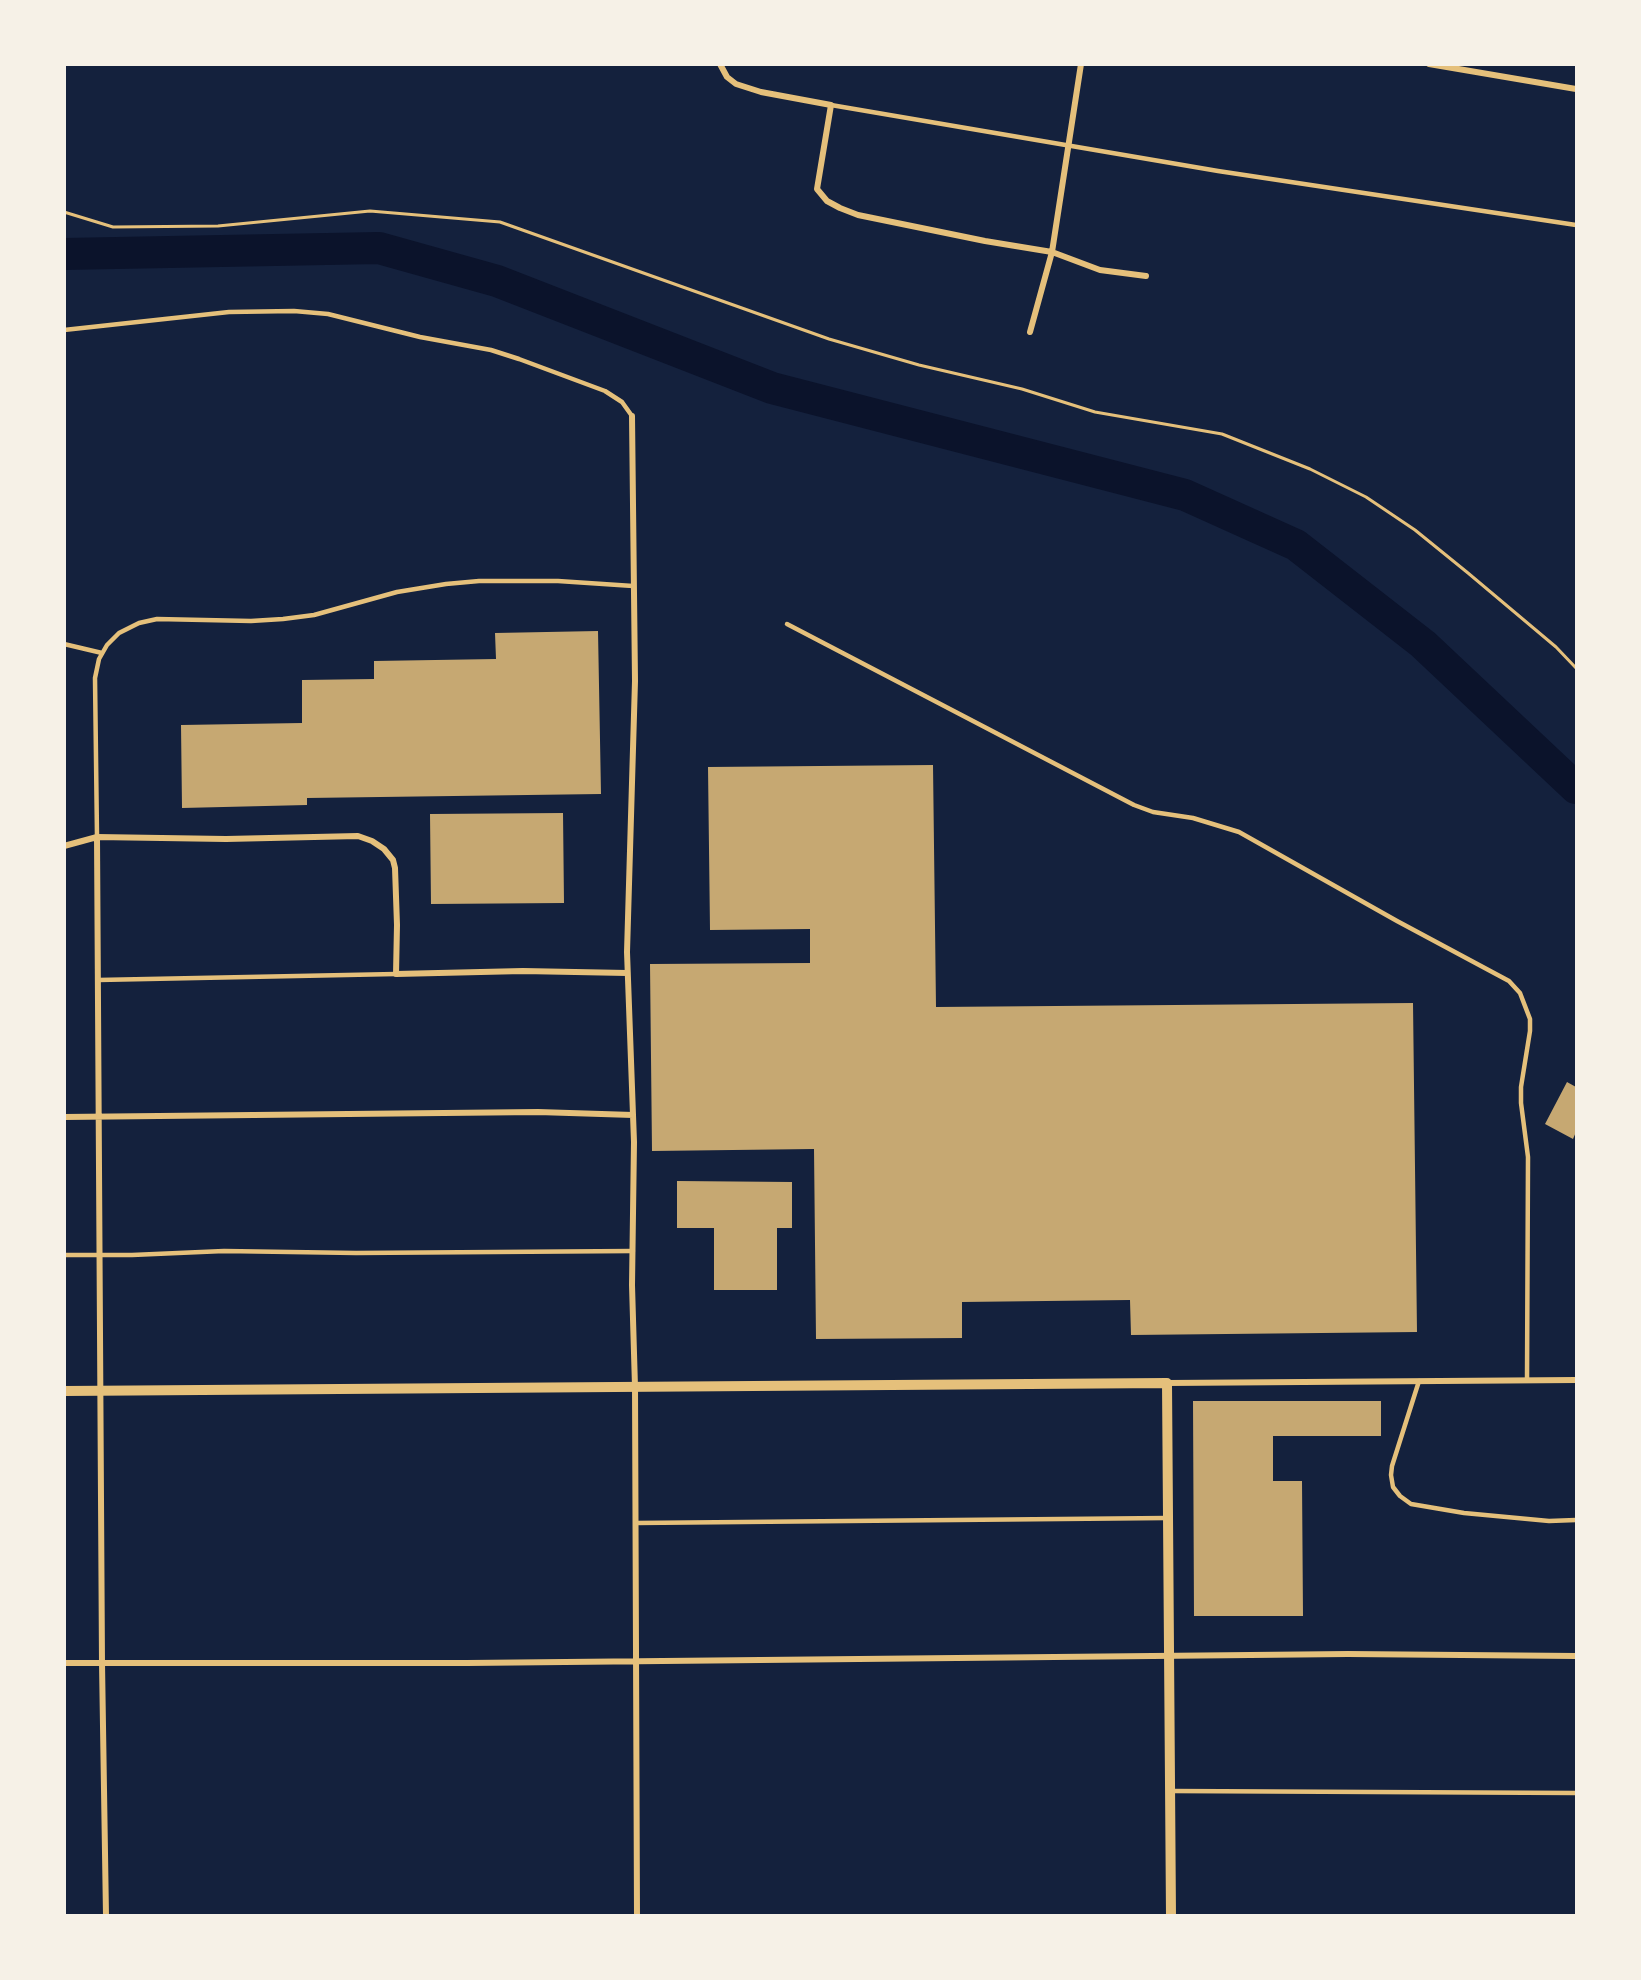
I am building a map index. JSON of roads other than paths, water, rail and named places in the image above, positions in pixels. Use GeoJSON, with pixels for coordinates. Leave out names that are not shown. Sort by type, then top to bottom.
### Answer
{"type":"FeatureCollection","features":[{"type":"Feature","properties":{"kind":"street"},"geometry":{"type":"LineString","coordinates":[[720,64],[727,77],[736,84],[761,92],[831,105],[817,189],[827,201],[858,214],[985,241],[1052,252],[1100,270],[1146,276]]}},
{"type":"Feature","properties":{"kind":"street"},"geometry":{"type":"LineString","coordinates":[[1030,332],[1052,252],[1081,64]]}},
{"type":"Feature","properties":{"kind":"street"},"geometry":{"type":"LineString","coordinates":[[1429,64],[1576,89]]}},
{"type":"Feature","properties":{"kind":"street"},"geometry":{"type":"LineString","coordinates":[[632,416],[635,681],[627,973],[633,1114],[637,1916]]}},
{"type":"Feature","properties":{"kind":"street"},"geometry":{"type":"LineString","coordinates":[[64,846],[98,837],[358,836],[372,841],[390,855],[395,868],[398,925],[396,974],[523,971],[627,973]]}},
{"type":"Feature","properties":{"kind":"street"},"geometry":{"type":"LineString","coordinates":[[98,837],[102,1664],[106,1916]]}},
{"type":"Feature","properties":{"kind":"street"},"geometry":{"type":"LineString","coordinates":[[64,1117],[538,1112],[633,1114]]}},
{"type":"Feature","properties":{"kind":"street"},"geometry":{"type":"LineString","coordinates":[[64,1391],[1576,1380]]}},
{"type":"Feature","properties":{"kind":"street"},"geometry":{"type":"LineString","coordinates":[[1167,1383],[1171,1916]]}},
{"type":"Feature","properties":{"kind":"street"},"geometry":{"type":"LineString","coordinates":[[64,1664],[1348,1654],[1576,1656]]}},
{"type":"Feature","properties":{"kind":"lane"},"geometry":{"type":"LineString","coordinates":[[831,105],[1229,173],[1576,225]]}},
{"type":"Feature","properties":{"kind":"lane"},"geometry":{"type":"LineString","coordinates":[[64,330],[229,312],[294,311],[328,314],[420,337],[491,350],[519,359],[605,391],[621,402],[632,416]]}},
{"type":"Feature","properties":{"kind":"lane"},"geometry":{"type":"LineString","coordinates":[[98,837],[95,678],[102,652],[119,633],[139,623],[157,619],[250,621],[283,619],[314,615],[397,592],[478,581],[558,581],[633,586]]}},
{"type":"Feature","properties":{"kind":"lane"},"geometry":{"type":"LineString","coordinates":[[787,624],[1134,805],[1153,812],[1193,818],[1239,832],[1509,981],[1520,993],[1530,1018],[1521,1087],[1528,1157],[1527,1380]]}},
{"type":"Feature","properties":{"kind":"lane"},"geometry":{"type":"LineString","coordinates":[[64,644],[102,652]]}},
{"type":"Feature","properties":{"kind":"lane"},"geometry":{"type":"LineString","coordinates":[[98,980],[396,974]]}},
{"type":"Feature","properties":{"kind":"lane"},"geometry":{"type":"LineString","coordinates":[[64,1255],[224,1251],[356,1253],[633,1251]]}},
{"type":"Feature","properties":{"kind":"lane"},"geometry":{"type":"LineString","coordinates":[[1419,1381],[1392,1466],[1393,1487],[1400,1496],[1411,1504],[1464,1513],[1549,1521],[1576,1520]]}},
{"type":"Feature","properties":{"kind":"lane"},"geometry":{"type":"LineString","coordinates":[[636,1523],[1169,1518]]}},
{"type":"Feature","properties":{"kind":"lane"},"geometry":{"type":"LineString","coordinates":[[1171,1791],[1576,1793]]}},
{"type":"Feature","properties":{"kind":"waterway"},"geometry":{"type":"LineString","coordinates":[[64,254],[379,248],[497,281],[772,388],[1185,495],[1296,545],[1423,644],[1576,788]]}}]}
